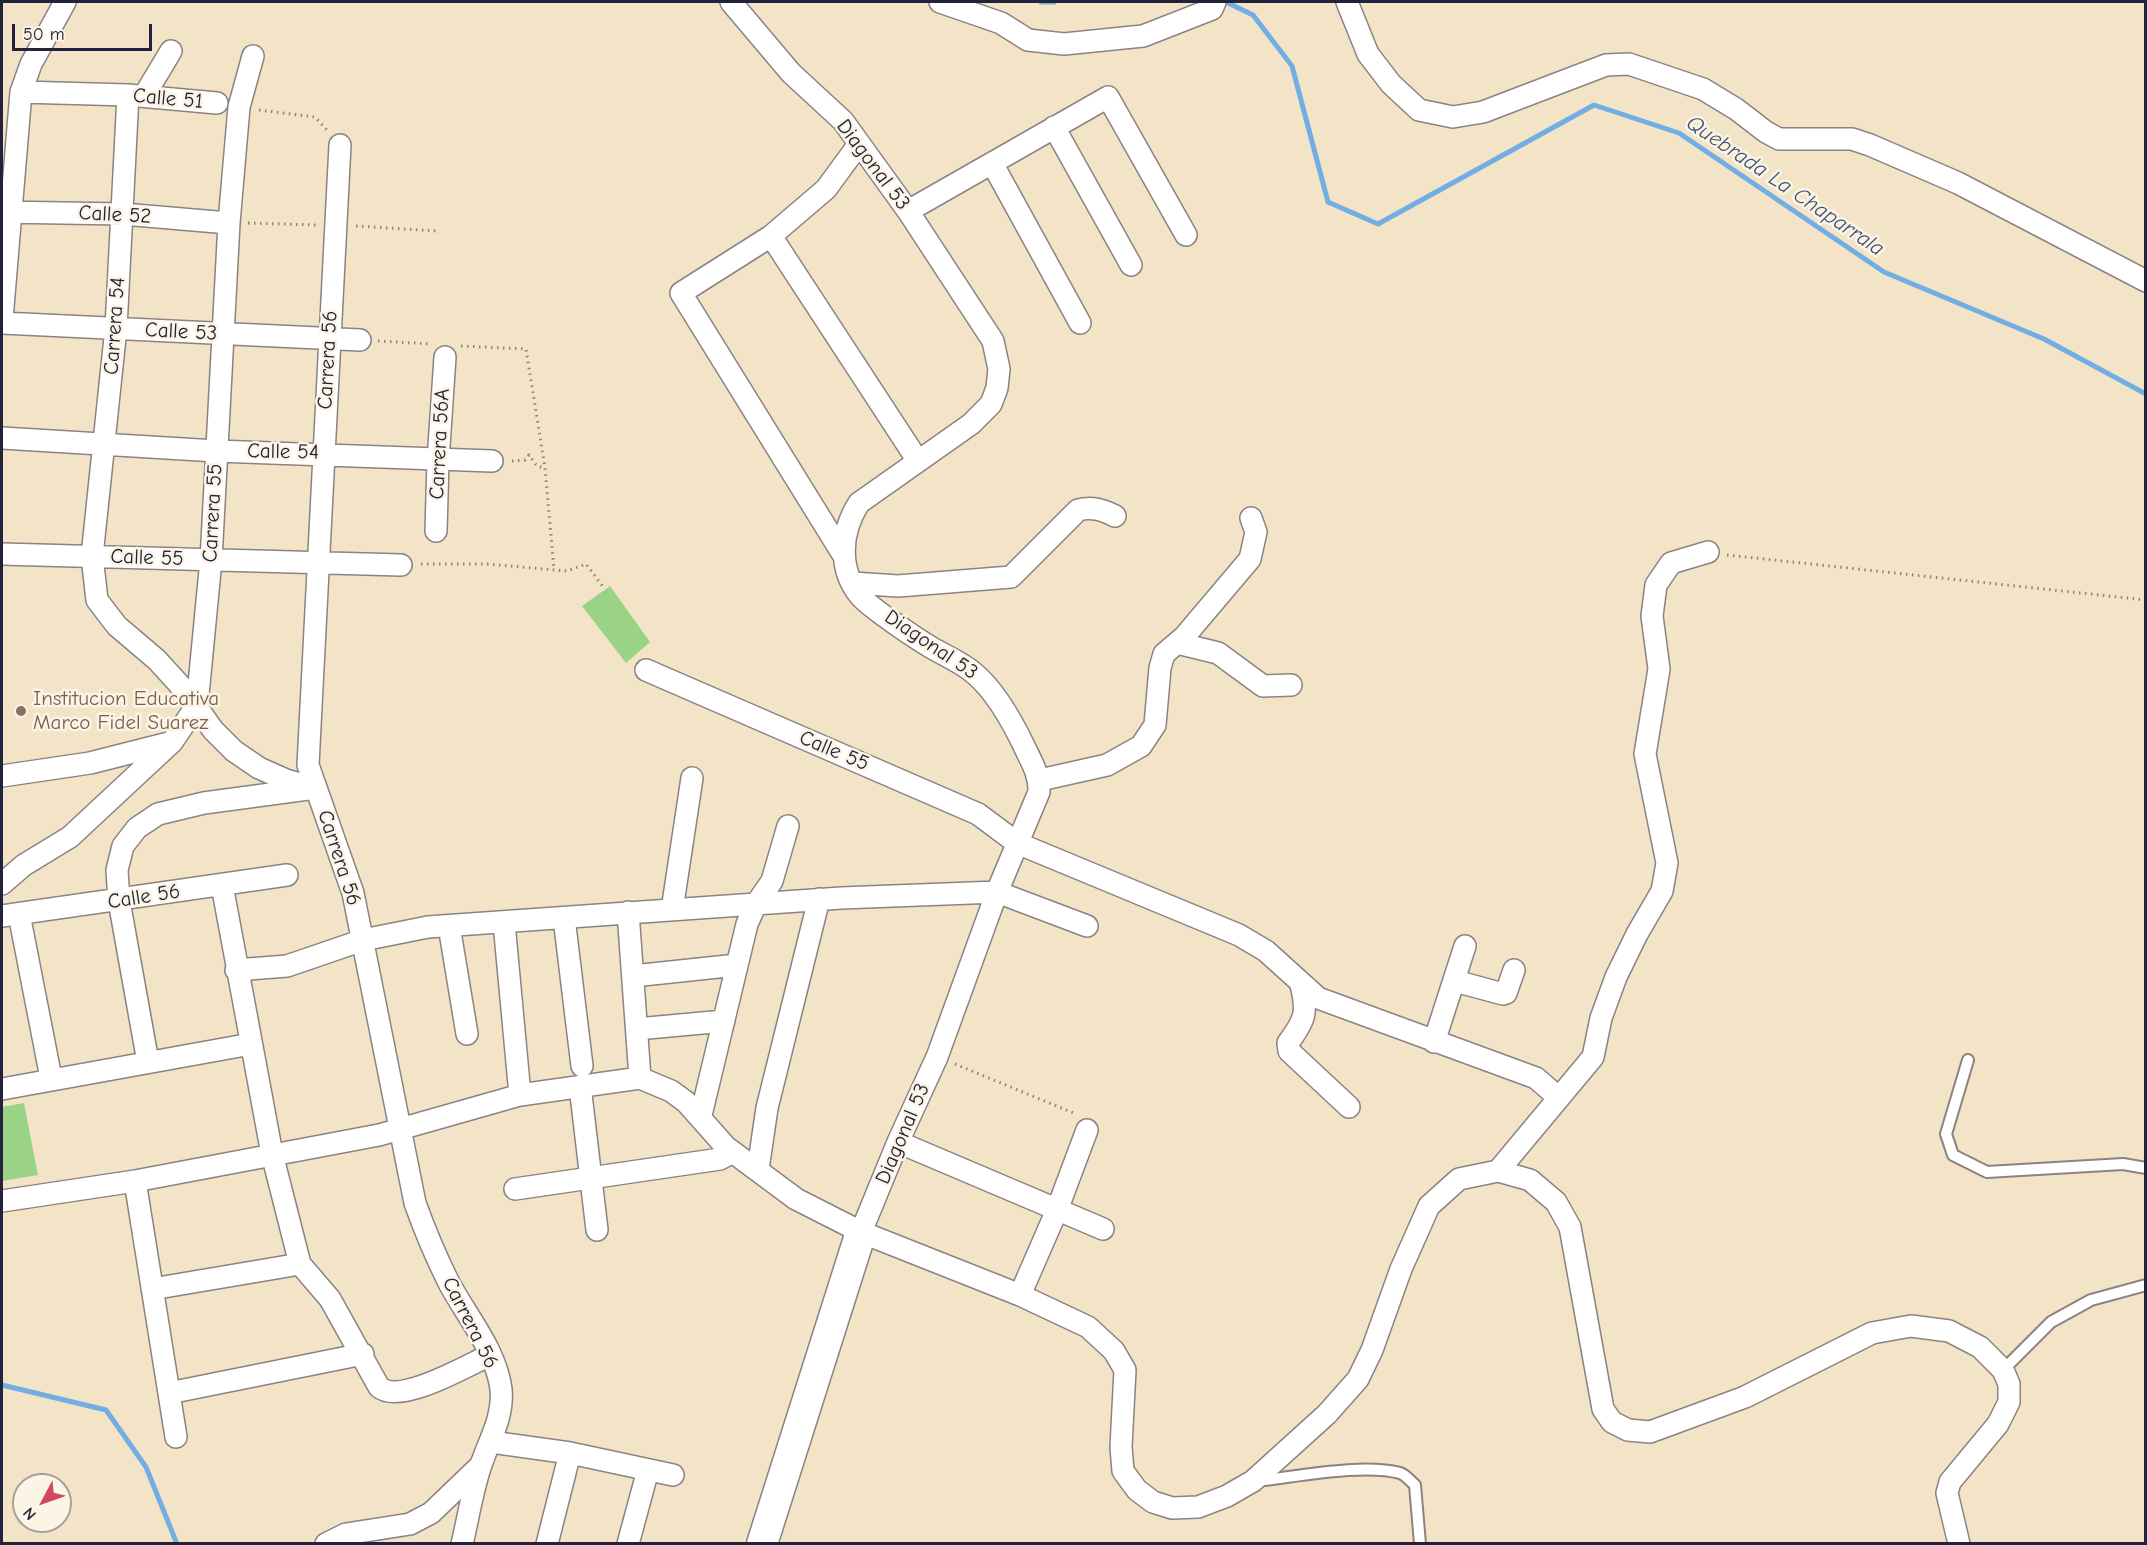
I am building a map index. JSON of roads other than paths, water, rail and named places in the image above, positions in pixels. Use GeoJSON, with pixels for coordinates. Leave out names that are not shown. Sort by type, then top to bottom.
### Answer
{"type":"FeatureCollection","features":[{"type":"Feature","properties":{"kind":"street"},"geometry":{"type":"LineString","coordinates":[[2,321],[6,212],[21,92],[31,64],[66,2]]}},
{"type":"Feature","properties":{"kind":"street","name":"Diagonal 53"},"geometry":{"type":"LineString","coordinates":[[731,2],[790,73],[843,121],[908,211],[993,340],[999,369],[997,388],[991,404],[971,424],[859,503],[848,520],[842,553],[853,583],[862,597],[928,646],[973,672],[986,684],[1016,730],[1040,780],[1039,792],[998,892],[937,1057],[898,1142],[861,1232],[762,1544]]}},
{"type":"Feature","properties":{"kind":"street"},"geometry":{"type":"LineString","coordinates":[[940,2],[1001,23],[1028,40],[1064,44],[1143,36],[1213,5]]}},
{"type":"Feature","properties":{"kind":"street"},"geometry":{"type":"LineString","coordinates":[[1347,2],[1368,54],[1391,84],[1419,110],[1453,117],[1483,112],[1606,65],[1629,64],[1703,89],[1779,139],[1852,139],[1870,145],[1958,183],[2145,281]]}},
{"type":"Feature","properties":{"kind":"street"},"geometry":{"type":"LineString","coordinates":[[136,96],[171,51]]}},
{"type":"Feature","properties":{"kind":"street","name":"Carrera 55"},"geometry":{"type":"LineString","coordinates":[[2,884],[24,865],[70,837],[172,742],[197,705],[211,560],[228,223],[239,107],[254,56]]}},
{"type":"Feature","properties":{"kind":"street","name":"Calle 51"},"geometry":{"type":"LineString","coordinates":[[21,92],[136,96],[218,103]]}},
{"type":"Feature","properties":{"kind":"street","name":"Carrera 54"},"geometry":{"type":"LineString","coordinates":[[136,96],[123,214],[116,328],[105,445],[92,556],[97,600],[105,613],[157,660],[197,705],[213,730],[234,751],[259,768],[286,780],[315,788]]}},
{"type":"Feature","properties":{"kind":"street"},"geometry":{"type":"LineString","coordinates":[[908,211],[1108,97],[1186,235]]}},
{"type":"Feature","properties":{"kind":"street"},"geometry":{"type":"LineString","coordinates":[[1054,127],[1131,266]]}},
{"type":"Feature","properties":{"kind":"street"},"geometry":{"type":"LineString","coordinates":[[842,553],[681,293],[771,236],[826,189],[860,144]]}},
{"type":"Feature","properties":{"kind":"street","name":"Carrera 56"},"geometry":{"type":"LineString","coordinates":[[340,145],[308,765],[353,893],[415,1203],[430,1245],[490,1355],[501,1390],[496,1431],[480,1467],[462,1544]]}},
{"type":"Feature","properties":{"kind":"street"},"geometry":{"type":"LineString","coordinates":[[992,163],[1080,323]]}},
{"type":"Feature","properties":{"kind":"street","name":"Calle 52"},"geometry":{"type":"LineString","coordinates":[[6,212],[123,214],[228,223]]}},
{"type":"Feature","properties":{"kind":"street"},"geometry":{"type":"LineString","coordinates":[[771,236],[918,461]]}},
{"type":"Feature","properties":{"kind":"street","name":"Calle 53"},"geometry":{"type":"LineString","coordinates":[[2,321],[360,340]]}},
{"type":"Feature","properties":{"kind":"street","name":"Carrera 56A"},"geometry":{"type":"LineString","coordinates":[[436,531],[438,461],[447,349]]}},
{"type":"Feature","properties":{"kind":"street","name":"Calle 54"},"geometry":{"type":"LineString","coordinates":[[2,438],[216,451],[323,453],[438,461],[492,461]]}},
{"type":"Feature","properties":{"kind":"street"},"geometry":{"type":"LineString","coordinates":[[853,583],[897,586],[1011,577],[1078,510],[1102,509],[1115,516]]}},
{"type":"Feature","properties":{"kind":"street"},"geometry":{"type":"LineString","coordinates":[[1040,780],[1107,765],[1141,746],[1155,725],[1160,668],[1164,654],[1177,643],[1250,559],[1256,532],[1251,518]]}},
{"type":"Feature","properties":{"kind":"street"},"geometry":{"type":"LineString","coordinates":[[1498,1171],[1593,1057],[1601,1018],[1616,977],[1662,891],[1667,863],[1645,754],[1659,669],[1652,616],[1656,585],[1671,563],[1708,552]]}},
{"type":"Feature","properties":{"kind":"street","name":"Calle 55"},"geometry":{"type":"LineString","coordinates":[[2,554],[401,565]]}},
{"type":"Feature","properties":{"kind":"street"},"geometry":{"type":"LineString","coordinates":[[1177,643],[1218,653],[1263,686],[1291,685]]}},
{"type":"Feature","properties":{"kind":"street","name":"Calle 55"},"geometry":{"type":"LineString","coordinates":[[646,670],[978,814],[1017,843],[1239,935],[1266,951],[1318,998],[1536,1078],[1559,1098]]}},
{"type":"Feature","properties":{"kind":"street"},"geometry":{"type":"LineString","coordinates":[[2,776],[90,763],[172,742]]}},
{"type":"Feature","properties":{"kind":"street"},"geometry":{"type":"LineString","coordinates":[[672,910],[692,778]]}},
{"type":"Feature","properties":{"kind":"street"},"geometry":{"type":"LineString","coordinates":[[148,1062],[119,901],[117,870],[123,846],[137,828],[158,814],[204,803],[315,788]]}},
{"type":"Feature","properties":{"kind":"street"},"geometry":{"type":"LineString","coordinates":[[701,1115],[747,924],[756,904],[772,880],[788,826]]}},
{"type":"Feature","properties":{"kind":"street","name":"Calle 56"},"geometry":{"type":"LineString","coordinates":[[10,915],[119,901],[287,874]]}},
{"type":"Feature","properties":{"kind":"street"},"geometry":{"type":"LineString","coordinates":[[222,885],[272,1154],[300,1264],[330,1299],[384,1392],[397,1393],[427,1384],[490,1355]]}},
{"type":"Feature","properties":{"kind":"street"},"geometry":{"type":"LineString","coordinates":[[236,970],[287,966],[363,940],[428,927],[819,899],[998,892],[1088,926]]}},
{"type":"Feature","properties":{"kind":"street"},"geometry":{"type":"LineString","coordinates":[[758,1169],[767,1108],[819,899]]}},
{"type":"Feature","properties":{"kind":"street"},"geometry":{"type":"LineString","coordinates":[[628,912],[640,1078]]}},
{"type":"Feature","properties":{"kind":"street"},"geometry":{"type":"LineString","coordinates":[[10,915],[51,1078]]}},
{"type":"Feature","properties":{"kind":"street"},"geometry":{"type":"LineString","coordinates":[[564,918],[597,1230]]}},
{"type":"Feature","properties":{"kind":"street"},"geometry":{"type":"LineString","coordinates":[[504,923],[520,1095]]}},
{"type":"Feature","properties":{"kind":"street"},"geometry":{"type":"LineString","coordinates":[[449,926],[467,1034]]}},
{"type":"Feature","properties":{"kind":"street"},"geometry":{"type":"LineString","coordinates":[[1434,1042],[1455,981],[1464,946]]}},
{"type":"Feature","properties":{"kind":"street"},"geometry":{"type":"LineString","coordinates":[[633,976],[737,965]]}},
{"type":"Feature","properties":{"kind":"street"},"geometry":{"type":"LineString","coordinates":[[1455,981],[1503,994],[1506,993],[1514,970]]}},
{"type":"Feature","properties":{"kind":"street"},"geometry":{"type":"LineString","coordinates":[[1301,985],[1306,1003],[1304,1018],[1288,1043],[1289,1052],[1349,1107]]}},
{"type":"Feature","properties":{"kind":"street"},"geometry":{"type":"LineString","coordinates":[[637,1029],[724,1021]]}},
{"type":"Feature","properties":{"kind":"street"},"geometry":{"type":"LineString","coordinates":[[2,1089],[28,1082],[250,1044]]}},
{"type":"Feature","properties":{"kind":"street"},"geometry":{"type":"LineString","coordinates":[[2,1201],[135,1181],[379,1134],[581,1076],[640,1078],[671,1090],[701,1115],[732,1152],[796,1199],[861,1232],[1020,1295],[1088,1327],[1113,1351],[1125,1370],[1120,1447],[1123,1471],[1137,1490],[1153,1502],[1172,1508],[1198,1507],[1227,1496],[1253,1481],[1327,1414],[1358,1378],[1372,1350],[1401,1269],[1429,1206],[1459,1179],[1498,1171],[1530,1180],[1556,1202],[1570,1227],[1603,1409],[1612,1422],[1628,1430],[1650,1432],[1745,1397],[1872,1333],[1911,1326],[1949,1330],[1980,1347],[2003,1370],[2009,1384],[2009,1402],[1998,1424],[1950,1482],[1947,1493],[1959,1544]]}},
{"type":"Feature","properties":{"kind":"street"},"geometry":{"type":"LineString","coordinates":[[1020,1295],[1057,1210],[1087,1130]]}},
{"type":"Feature","properties":{"kind":"street"},"geometry":{"type":"LineString","coordinates":[[898,1142],[1102,1230]]}},
{"type":"Feature","properties":{"kind":"street"},"geometry":{"type":"LineString","coordinates":[[514,1189],[720,1159],[732,1152]]}},
{"type":"Feature","properties":{"kind":"street"},"geometry":{"type":"LineString","coordinates":[[135,1181],[176,1437]]}},
{"type":"Feature","properties":{"kind":"street"},"geometry":{"type":"LineString","coordinates":[[152,1289],[300,1264]]}},
{"type":"Feature","properties":{"kind":"street"},"geometry":{"type":"LineString","coordinates":[[169,1393],[363,1354]]}},
{"type":"Feature","properties":{"kind":"street"},"geometry":{"type":"LineString","coordinates":[[491,1443],[570,1453],[673,1475]]}},
{"type":"Feature","properties":{"kind":"street"},"geometry":{"type":"LineString","coordinates":[[548,1544],[570,1453]]}},
{"type":"Feature","properties":{"kind":"street"},"geometry":{"type":"LineString","coordinates":[[326,1544],[346,1534],[410,1524],[431,1513],[480,1467]]}},
{"type":"Feature","properties":{"kind":"street"},"geometry":{"type":"LineString","coordinates":[[628,1544],[648,1470]]}},
{"type":"Feature","properties":{"kind":"lane"},"geometry":{"type":"LineString","coordinates":[[1968,1060],[1946,1134],[1953,1155],[1987,1172],[2123,1164],[2145,1168]]}},
{"type":"Feature","properties":{"kind":"lane"},"geometry":{"type":"LineString","coordinates":[[2003,1370],[2051,1322],[2091,1299],[2145,1285]]}},
{"type":"Feature","properties":{"kind":"lane"},"geometry":{"type":"LineString","coordinates":[[1253,1481],[1321,1472],[1386,1471],[1403,1474],[1415,1485],[1420,1544]]}},
{"type":"Feature","properties":{"kind":"waterway","name":"Quebrada La Chaparrala"},"geometry":{"type":"LineString","coordinates":[[1041,2],[1054,2]]}},
{"type":"Feature","properties":{"kind":"waterway","name":"Quebrada La Chaparrala"},"geometry":{"type":"LineString","coordinates":[[1226,2],[1253,15],[1292,66],[1328,202],[1378,224],[1594,105],[1679,133],[1884,272],[2044,339],[2146,394]]}},
{"type":"Feature","properties":{"kind":"waterway"},"geometry":{"type":"LineString","coordinates":[[2,1385],[106,1410],[146,1467],[177,1544]]}},
{"type":"Feature","properties":{"kind":"place","name":"Institucion Educativa Marco Fidel Suarez"},"geometry":{"type":"Point","coordinates":[21,711]}}]}
